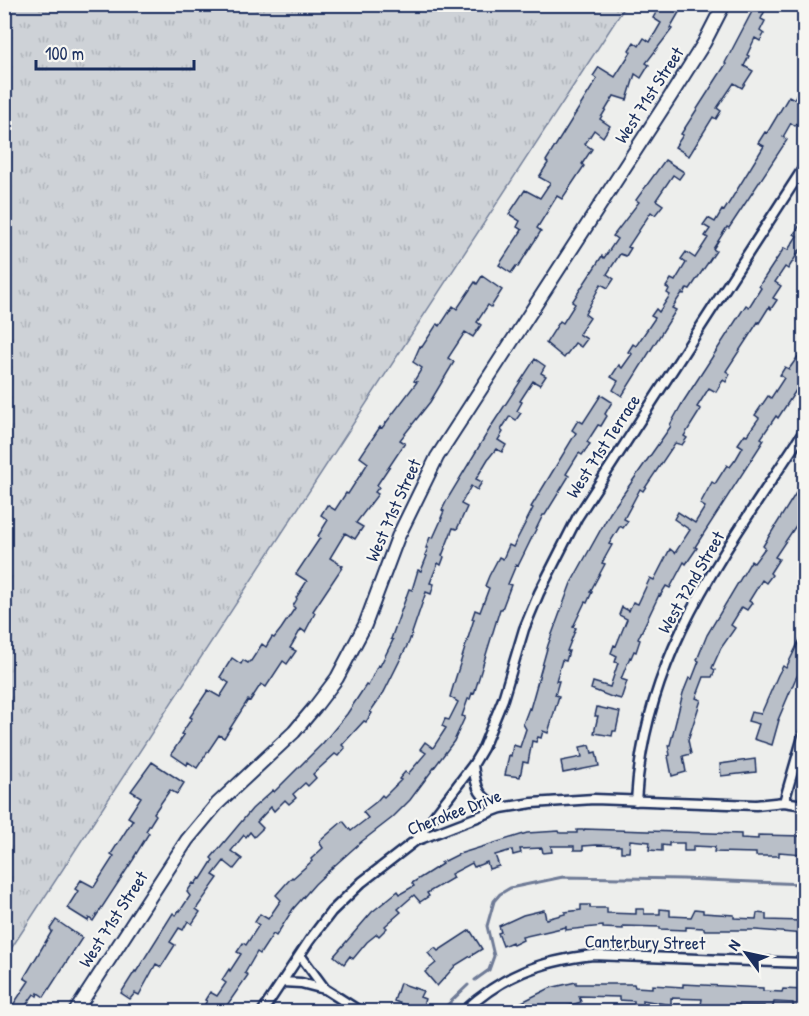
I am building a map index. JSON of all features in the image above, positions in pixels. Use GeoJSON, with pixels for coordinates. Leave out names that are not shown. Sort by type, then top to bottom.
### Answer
{"type":"FeatureCollection","features":[{"type":"Feature","properties":{"kind":"street","name":"West 71st Street"},"geometry":{"type":"LineString","coordinates":[[75,1011],[188,840],[217,804],[294,732],[337,678],[365,625],[398,537],[437,457],[670,97],[704,43],[724,4]]}},
{"type":"Feature","properties":{"kind":"street","name":"West 71st Terrace"},"geometry":{"type":"LineString","coordinates":[[415,841],[473,765],[490,732],[538,593],[576,518],[804,167]]}},
{"type":"Feature","properties":{"kind":"street","name":"West 72nd Street"},"geometry":{"type":"LineString","coordinates":[[636,801],[641,751],[648,717],[673,645],[706,583],[804,431]]}},
{"type":"Feature","properties":{"kind":"street"},"geometry":{"type":"LineString","coordinates":[[784,802],[804,733]]}},
{"type":"Feature","properties":{"kind":"street"},"geometry":{"type":"LineString","coordinates":[[473,765],[476,785],[486,801],[501,808]]}},
{"type":"Feature","properties":{"kind":"street","name":"Cherokee Drive"},"geometry":{"type":"LineString","coordinates":[[262,1011],[331,912],[362,882],[415,841],[501,808],[574,799],[756,805],[784,802],[804,805]]}},
{"type":"Feature","properties":{"kind":"street"},"geometry":{"type":"LineString","coordinates":[[300,955],[325,989]]}},
{"type":"Feature","properties":{"kind":"street","name":"Canterbury Street"},"geometry":{"type":"LineString","coordinates":[[463,1011],[495,986],[516,974],[562,959],[592,956],[804,963]]}},
{"type":"Feature","properties":{"kind":"street"},"geometry":{"type":"LineString","coordinates":[[282,982],[301,982],[325,989],[361,1011]]}},
{"type":"Feature","properties":{"kind":"green space"},"geometry":{"type":"Polygon","coordinates":[[[4,5],[626,5],[5,958],[4,5]]]}},
{"type":"Feature","properties":{"kind":"building"},"geometry":{"type":"Polygon","coordinates":[[[661,4],[673,4],[681,9],[670,28],[672,29],[646,63],[649,65],[641,78],[635,74],[627,100],[614,96],[600,119],[610,126],[603,137],[594,130],[585,144],[592,149],[582,164],[584,166],[562,199],[557,196],[537,228],[541,231],[518,267],[516,266],[511,273],[499,265],[522,230],[517,227],[520,221],[509,214],[525,190],[540,198],[550,183],[539,177],[548,163],[546,161],[597,79],[593,76],[599,67],[615,77],[631,52],[629,50],[634,42],[639,46],[644,38],[650,42],[661,23],[653,18],[661,4]]]}},
{"type":"Feature","properties":{"kind":"building"},"geometry":{"type":"Polygon","coordinates":[[[756,4],[768,4],[761,19],[765,21],[760,31],[764,34],[760,41],[755,38],[744,66],[753,71],[742,88],[734,83],[717,108],[721,111],[716,119],[713,117],[689,156],[675,147],[726,64],[756,4]]]}},
{"type":"Feature","properties":{"kind":"building"},"geometry":{"type":"Polygon","coordinates":[[[804,80],[804,110],[795,126],[791,123],[783,137],[787,140],[729,228],[727,227],[713,249],[716,251],[690,289],[687,288],[684,294],[682,293],[672,308],[676,310],[622,396],[613,390],[618,381],[611,377],[619,365],[622,368],[632,354],[628,352],[633,344],[636,346],[655,318],[651,316],[656,309],[659,312],[670,295],[666,287],[671,279],[675,281],[686,263],[681,259],[686,252],[695,258],[708,238],[705,236],[710,229],[703,225],[708,218],[715,222],[722,210],[724,211],[764,146],[758,143],[765,132],[767,133],[789,96],[794,99],[804,80]]]}},
{"type":"Feature","properties":{"kind":"building"},"geometry":{"type":"Polygon","coordinates":[[[665,160],[684,172],[679,179],[673,175],[656,200],[663,205],[655,215],[651,212],[628,247],[631,248],[626,256],[620,254],[607,274],[614,279],[608,288],[601,284],[585,314],[590,318],[579,334],[587,339],[581,347],[575,343],[564,358],[546,343],[560,321],[563,323],[575,304],[572,302],[602,256],[604,258],[617,239],[613,236],[639,202],[636,200],[665,160]]]}},
{"type":"Feature","properties":{"kind":"building"},"geometry":{"type":"Polygon","coordinates":[[[804,219],[804,252],[800,250],[788,269],[785,267],[775,282],[781,286],[773,298],[777,300],[758,322],[726,371],[730,374],[726,382],[723,380],[716,392],[709,388],[697,407],[701,409],[684,436],[687,438],[682,445],[675,443],[643,491],[640,489],[624,519],[628,521],[623,528],[620,526],[609,544],[612,545],[602,563],[605,564],[573,627],[576,628],[567,651],[569,651],[566,661],[562,660],[556,681],[559,681],[555,695],[559,696],[548,733],[543,731],[541,738],[538,737],[536,742],[532,741],[528,763],[523,762],[520,777],[505,775],[513,745],[520,747],[526,729],[523,724],[571,583],[610,513],[671,426],[683,402],[746,305],[749,307],[761,288],[759,286],[784,248],[788,250],[797,236],[794,234],[804,219]]]}},
{"type":"Feature","properties":{"kind":"building"},"geometry":{"type":"Polygon","coordinates":[[[482,276],[502,290],[477,322],[481,325],[473,337],[465,332],[448,358],[454,362],[430,402],[400,440],[405,443],[377,485],[379,487],[375,492],[378,494],[356,523],[363,527],[355,539],[345,533],[330,558],[343,566],[313,611],[315,613],[305,632],[301,629],[290,648],[296,651],[287,664],[283,661],[266,687],[261,684],[224,738],[219,735],[197,768],[188,762],[187,765],[171,754],[184,735],[181,734],[192,718],[190,717],[208,690],[220,697],[229,683],[220,677],[232,658],[241,664],[243,660],[248,663],[251,661],[262,644],[266,647],[272,637],[274,638],[295,608],[293,606],[296,598],[307,581],[296,574],[320,538],[318,536],[328,520],[321,515],[327,505],[335,510],[346,493],[348,494],[368,463],[360,457],[380,427],[382,428],[417,382],[414,381],[422,368],[413,362],[420,346],[422,347],[437,324],[440,326],[453,306],[457,309],[475,282],[477,284],[482,276]]]}},
{"type":"Feature","properties":{"kind":"building"},"geometry":{"type":"Polygon","coordinates":[[[804,348],[804,378],[778,418],[776,416],[761,438],[764,440],[695,547],[697,548],[686,564],[684,562],[670,588],[666,586],[659,595],[638,639],[640,640],[636,652],[634,651],[630,657],[621,679],[627,681],[621,699],[591,689],[593,682],[610,687],[618,663],[615,662],[617,656],[611,653],[627,619],[619,615],[622,607],[629,611],[633,602],[638,604],[650,578],[654,580],[670,549],[675,553],[690,530],[674,519],[678,512],[695,523],[705,507],[700,504],[712,482],[715,484],[727,465],[730,467],[736,459],[743,447],[738,444],[759,418],[755,415],[768,396],[771,398],[784,378],[780,375],[785,367],[789,369],[804,348]]]}},
{"type":"Feature","properties":{"kind":"building"},"geometry":{"type":"Polygon","coordinates":[[[535,359],[545,366],[541,373],[546,376],[540,385],[533,381],[520,401],[522,402],[517,411],[521,413],[516,420],[510,416],[501,430],[503,432],[498,440],[506,445],[502,452],[496,449],[488,459],[476,479],[482,482],[477,490],[471,486],[461,504],[467,507],[457,529],[453,528],[442,556],[444,557],[441,565],[438,563],[430,583],[434,584],[431,594],[426,592],[409,642],[384,692],[370,712],[372,713],[342,745],[345,748],[338,756],[335,754],[313,774],[316,778],[308,786],[305,783],[293,794],[296,798],[289,804],[285,800],[274,811],[271,807],[257,822],[263,828],[254,837],[250,832],[246,837],[244,835],[231,851],[242,859],[234,869],[224,861],[213,875],[218,878],[196,909],[200,912],[192,924],[188,921],[183,930],[179,928],[170,942],[175,945],[161,967],[156,964],[139,995],[135,993],[130,999],[121,993],[173,913],[176,915],[180,911],[190,896],[187,892],[193,883],[201,879],[213,860],[211,858],[252,809],[273,790],[274,792],[323,743],[347,714],[366,685],[368,686],[393,640],[391,639],[409,589],[412,590],[418,570],[421,571],[427,556],[425,555],[428,548],[426,548],[430,537],[433,538],[448,498],[535,359]]]}},
{"type":"Feature","properties":{"kind":"building"},"geometry":{"type":"Polygon","coordinates":[[[601,395],[612,402],[605,414],[607,416],[587,442],[590,444],[582,455],[579,453],[566,474],[569,476],[543,515],[518,566],[516,565],[474,694],[472,693],[468,699],[462,716],[465,717],[454,741],[410,800],[334,866],[293,909],[276,936],[273,934],[260,954],[257,952],[245,973],[248,975],[223,1011],[200,1011],[210,992],[217,996],[226,983],[222,980],[241,954],[237,952],[243,943],[246,945],[259,925],[255,922],[260,914],[268,919],[281,900],[276,895],[323,848],[319,842],[343,821],[351,831],[368,818],[363,812],[382,795],[384,797],[401,780],[399,779],[405,772],[408,774],[426,753],[420,749],[425,742],[433,748],[446,728],[442,726],[445,719],[449,720],[458,702],[450,697],[475,610],[480,612],[489,588],[485,586],[489,576],[499,557],[503,559],[509,545],[513,547],[533,508],[531,507],[576,433],[572,430],[578,420],[583,423],[601,395]]]}},
{"type":"Feature","properties":{"kind":"building"},"geometry":{"type":"Polygon","coordinates":[[[804,480],[804,522],[801,527],[797,524],[775,557],[779,559],[770,573],[772,575],[766,583],[762,580],[749,601],[752,603],[747,610],[742,607],[731,625],[735,628],[721,648],[712,668],[715,670],[712,677],[704,677],[696,698],[701,700],[688,740],[691,754],[683,756],[686,772],[672,776],[668,745],[670,745],[683,693],[689,678],[692,679],[707,635],[751,561],[754,563],[765,548],[763,546],[804,480]]]}},
{"type":"Feature","properties":{"kind":"building"},"geometry":{"type":"Polygon","coordinates":[[[804,631],[804,663],[778,720],[772,745],[754,739],[759,724],[748,721],[751,712],[761,714],[778,675],[783,666],[786,668],[804,631]]]}},
{"type":"Feature","properties":{"kind":"building"},"geometry":{"type":"Polygon","coordinates":[[[597,707],[620,712],[616,731],[613,731],[612,736],[594,733],[598,716],[595,716],[597,707]]]}},
{"type":"Feature","properties":{"kind":"building"},"geometry":{"type":"Polygon","coordinates":[[[590,745],[592,753],[596,752],[599,766],[563,773],[561,761],[582,757],[580,747],[590,745]]]}},
{"type":"Feature","properties":{"kind":"building"},"geometry":{"type":"Polygon","coordinates":[[[755,759],[756,772],[721,776],[720,764],[755,759]]]}},
{"type":"Feature","properties":{"kind":"building"},"geometry":{"type":"Polygon","coordinates":[[[152,762],[184,783],[177,794],[170,790],[154,813],[156,815],[146,831],[149,833],[135,857],[93,921],[89,918],[88,921],[67,908],[78,891],[75,889],[81,880],[94,887],[114,856],[111,854],[133,820],[128,817],[141,797],[131,791],[152,762]]]}},
{"type":"Feature","properties":{"kind":"building"},"geometry":{"type":"Polygon","coordinates":[[[577,830],[741,834],[741,838],[758,839],[758,835],[804,836],[804,850],[803,854],[779,852],[779,856],[756,856],[756,853],[714,852],[715,847],[693,846],[693,851],[684,851],[684,843],[669,843],[669,846],[662,845],[662,851],[649,850],[650,842],[630,840],[629,852],[621,852],[621,846],[597,845],[583,846],[583,850],[574,850],[574,846],[551,846],[552,852],[543,853],[542,848],[520,849],[521,853],[513,855],[512,850],[495,855],[499,866],[489,869],[487,862],[474,867],[472,863],[451,874],[453,878],[427,893],[429,896],[420,902],[414,895],[398,909],[401,912],[385,926],[387,928],[379,936],[377,934],[367,942],[353,959],[350,956],[344,964],[334,956],[372,912],[398,891],[400,894],[414,886],[412,883],[441,863],[459,854],[527,833],[559,831],[560,833],[577,833],[577,830]]]}},
{"type":"Feature","properties":{"kind":"building"},"geometry":{"type":"Polygon","coordinates":[[[581,905],[590,905],[590,908],[607,908],[607,913],[636,914],[636,909],[644,909],[644,914],[660,914],[660,909],[670,910],[670,916],[691,917],[695,909],[703,910],[703,913],[756,919],[757,913],[766,914],[766,920],[804,921],[804,934],[756,930],[704,930],[704,928],[686,927],[686,930],[623,926],[623,929],[603,928],[603,926],[566,930],[566,927],[522,937],[523,940],[513,945],[512,942],[503,946],[498,933],[501,932],[499,926],[523,915],[544,910],[546,919],[565,914],[565,912],[581,910],[581,905]]]}},
{"type":"Feature","properties":{"kind":"building"},"geometry":{"type":"Polygon","coordinates":[[[56,920],[82,938],[44,997],[38,993],[37,996],[34,994],[22,1011],[9,1011],[29,981],[24,978],[52,931],[50,929],[56,920]]]}},
{"type":"Feature","properties":{"kind":"building"},"geometry":{"type":"Polygon","coordinates":[[[470,930],[482,949],[456,965],[437,986],[425,972],[436,963],[428,953],[435,948],[438,951],[470,930]]]}},
{"type":"Feature","properties":{"kind":"building"},"geometry":{"type":"Polygon","coordinates":[[[576,982],[576,984],[634,984],[635,987],[652,988],[652,985],[683,987],[683,984],[763,988],[763,991],[782,992],[783,989],[804,990],[804,1001],[802,1001],[801,1009],[793,1008],[793,1003],[774,1002],[772,1010],[764,1010],[764,1006],[727,1005],[727,1011],[715,1011],[715,1006],[701,1005],[702,999],[671,998],[671,1005],[642,1000],[642,1005],[634,1004],[634,1001],[619,1000],[619,997],[579,996],[581,1002],[553,1011],[544,1011],[542,1008],[535,1011],[507,1011],[550,988],[576,982]]]}},
{"type":"Feature","properties":{"kind":"building"},"geometry":{"type":"Polygon","coordinates":[[[400,983],[423,991],[420,997],[425,999],[421,1011],[394,1001],[400,983]]]}},
{"type":"Feature","properties":{"kind":"waterway"},"geometry":{"type":"LineString","coordinates":[[475,980],[489,970],[494,956],[487,926],[494,901],[510,888],[563,877],[804,884]]}},
{"type":"Feature","properties":{"kind":"waterway"},"geometry":{"type":"LineString","coordinates":[[440,1012],[468,985]]}}]}
